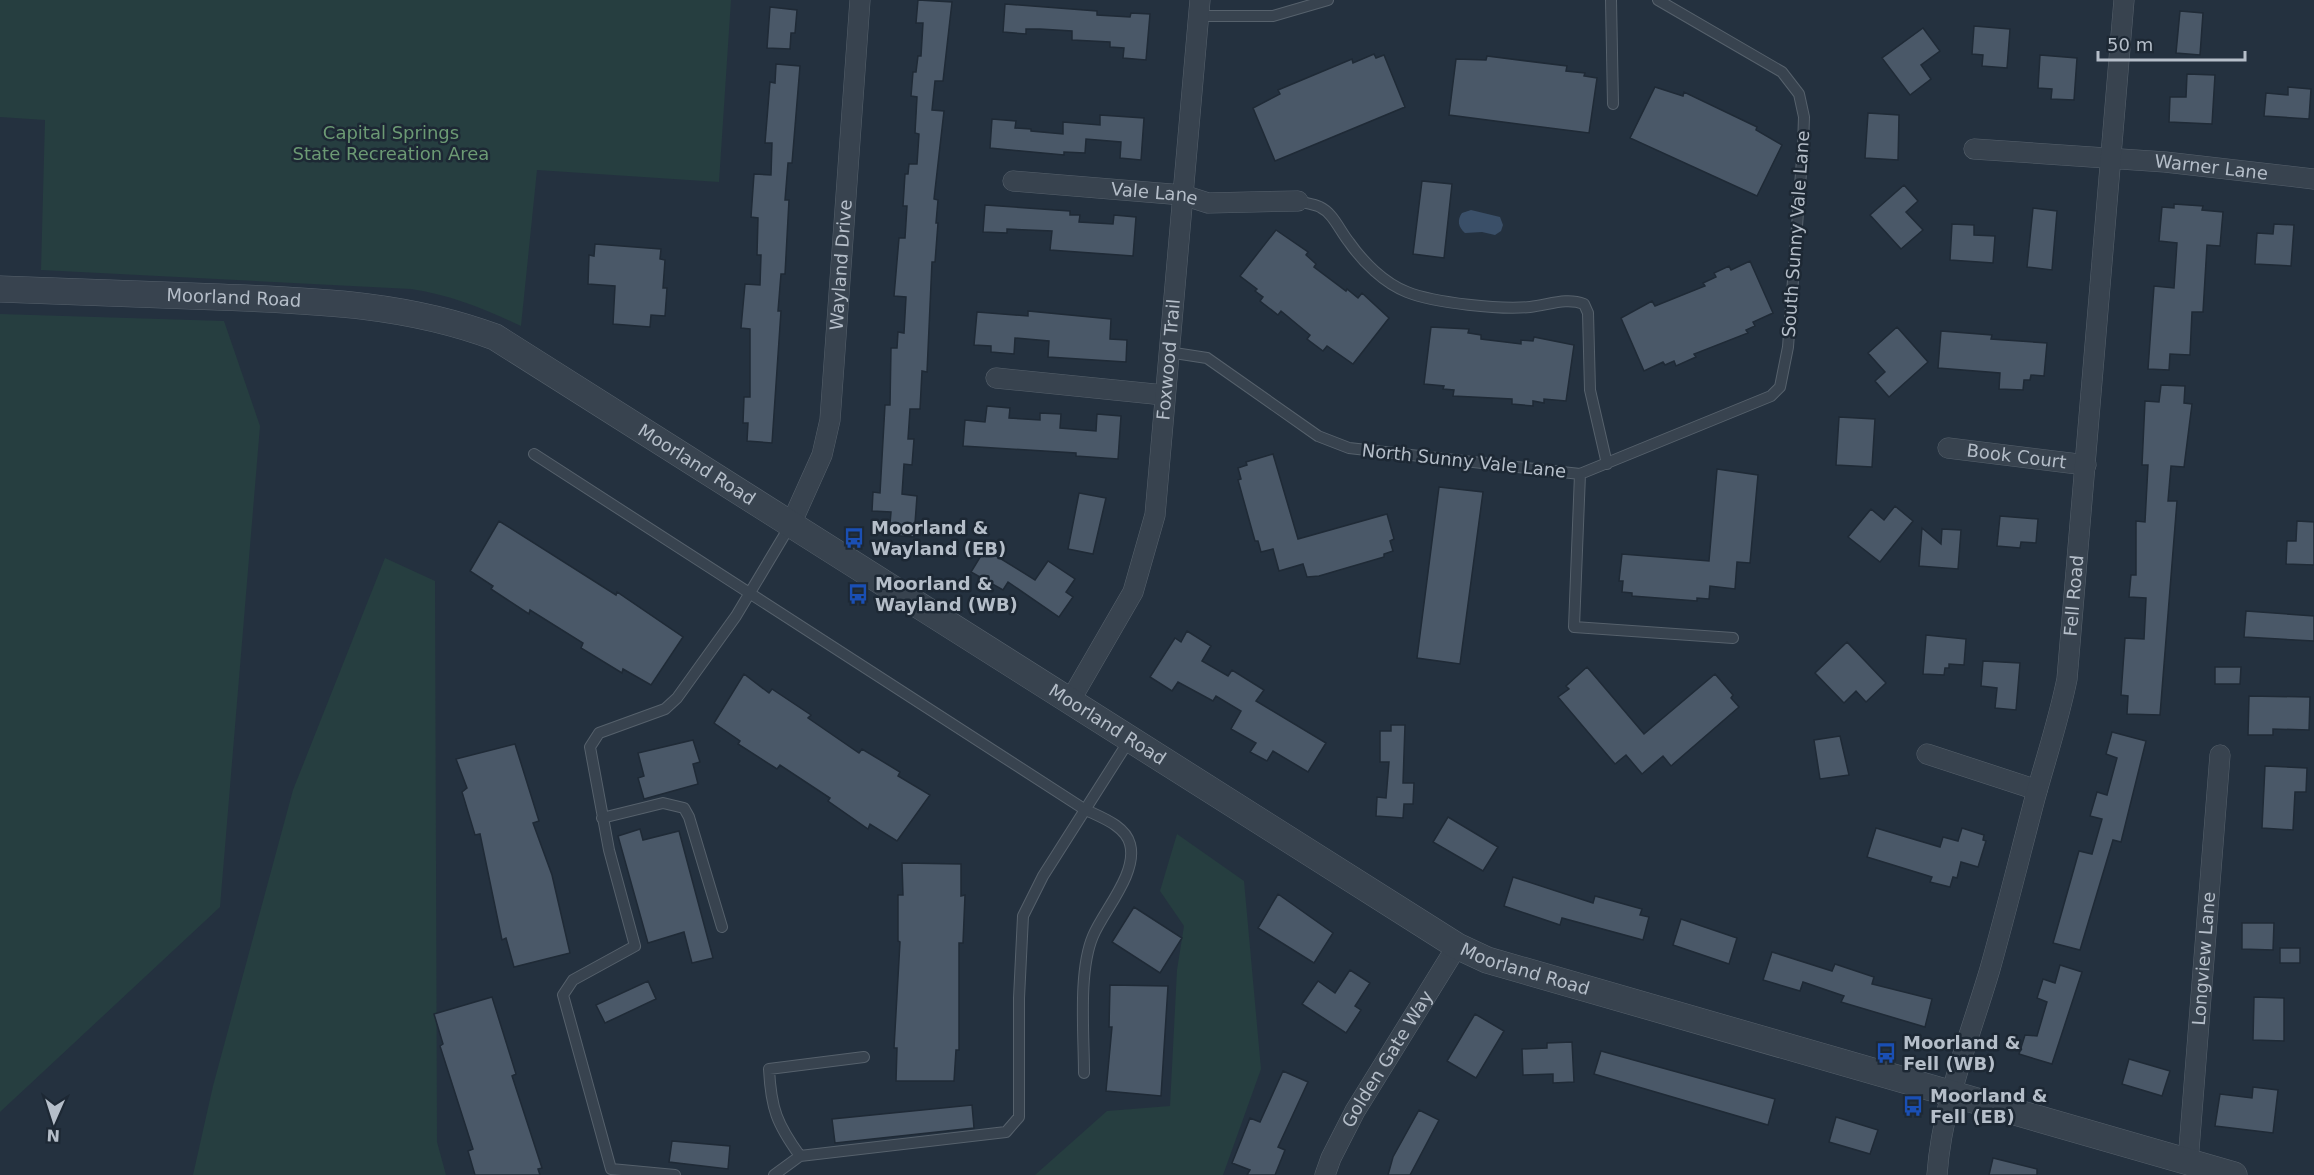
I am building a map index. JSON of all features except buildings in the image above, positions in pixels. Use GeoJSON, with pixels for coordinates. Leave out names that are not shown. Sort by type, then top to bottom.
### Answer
{"type":"FeatureCollection","features":[{"type":"Feature","properties":{"kind":"street","name":"Wayland Drive"},"geometry":{"type":"LineString","coordinates":[[791,524],[822,455],[832,400],[860,0]]}},
{"type":"Feature","properties":{"kind":"street","name":"Fell Road"},"geometry":{"type":"LineString","coordinates":[[1937,1175],[1939,1146],[1950,1094],[1990,969],[2037,790],[2055,734],[2067,679],[2124,0]]}},
{"type":"Feature","properties":{"kind":"street","name":"Foxwood Trail"},"geometry":{"type":"LineString","coordinates":[[1070,701],[1109,638],[1133,592],[1141,573],[1155,515],[1200,8]]}},
{"type":"Feature","properties":{"kind":"street","name":"Warner Lane"},"geometry":{"type":"LineString","coordinates":[[1974,149],[2110,158],[2314,179]]}},
{"type":"Feature","properties":{"kind":"street","name":"Vale Lane"},"geometry":{"type":"LineString","coordinates":[[1013,181],[1183,195],[1208,203],[1298,201]]}},
{"type":"Feature","properties":{"kind":"street","name":"Moorland Road"},"geometry":{"type":"LineString","coordinates":[[0,289],[280,300],[398,309],[456,322],[495,337],[1457,946],[1487,960],[2234,1175]]}},
{"type":"Feature","properties":{"kind":"street"},"geometry":{"type":"LineString","coordinates":[[996,378],[1164,395]]}},
{"type":"Feature","properties":{"kind":"street","name":"Book Court"},"geometry":{"type":"LineString","coordinates":[[1948,448],[2086,465]]}},
{"type":"Feature","properties":{"kind":"street"},"geometry":{"type":"LineString","coordinates":[[1927,754],[2037,790]]}},
{"type":"Feature","properties":{"kind":"street","name":"Longview Lane"},"geometry":{"type":"LineString","coordinates":[[2188,1162],[2220,755]]}},
{"type":"Feature","properties":{"kind":"street","name":"Golden Gate Way"},"geometry":{"type":"LineString","coordinates":[[1325,1175],[1355,1111],[1457,946]]}},
{"type":"Feature","properties":{"kind":"lane"},"geometry":{"type":"LineString","coordinates":[[1200,8],[1273,16],[1328,0]]}},
{"type":"Feature","properties":{"kind":"lane"},"geometry":{"type":"LineString","coordinates":[[1611,0],[1613,104]]}},
{"type":"Feature","properties":{"kind":"lane","name":"South Sunny Vale Lane"},"geometry":{"type":"LineString","coordinates":[[1658,0],[1782,72],[1798,94],[1804,117],[1803,146],[1788,347],[1780,387],[1771,396]]}},
{"type":"Feature","properties":{"kind":"lane"},"geometry":{"type":"LineString","coordinates":[[1298,201],[1320,207],[1330,214],[1350,245],[1376,272],[1391,285],[1410,293],[1509,307],[1567,301],[1584,304],[1588,314],[1592,400],[1607,464]]}},
{"type":"Feature","properties":{"kind":"lane","name":"North Sunny Vale Lane"},"geometry":{"type":"LineString","coordinates":[[1168,352],[1207,358],[1318,436],[1349,448],[1580,474],[1771,396]]}},
{"type":"Feature","properties":{"kind":"lane"},"geometry":{"type":"LineString","coordinates":[[534,454],[1084,809],[1116,825],[1126,834],[1131,845],[1129,865],[1119,891],[1092,936],[1088,954],[1083,1005],[1084,1073]]}},
{"type":"Feature","properties":{"kind":"lane"},"geometry":{"type":"LineString","coordinates":[[1580,474],[1574,627],[1733,638]]}},
{"type":"Feature","properties":{"kind":"lane"},"geometry":{"type":"LineString","coordinates":[[675,1175],[611,1169],[563,995],[573,980],[635,946],[602,818],[590,747],[599,733],[665,709],[678,698],[750,592],[791,524]]}},
{"type":"Feature","properties":{"kind":"lane"},"geometry":{"type":"LineString","coordinates":[[774,1175],[800,1156],[1006,1132],[1019,1118],[1019,998],[1023,916],[1042,876],[1130,739]]}},
{"type":"Feature","properties":{"kind":"lane"},"geometry":{"type":"LineString","coordinates":[[602,818],[663,804],[684,808],[689,817],[722,927]]}},
{"type":"Feature","properties":{"kind":"lane"},"geometry":{"type":"LineString","coordinates":[[800,1156],[779,1126],[770,1094],[769,1069],[864,1057]]}},
{"type":"Feature","properties":{"kind":"green space","name":"Capital Springs State Recreation Area"},"geometry":{"type":"Polygon","coordinates":[[[0,0],[731,0],[719,182],[537,170],[521,326],[467,303],[411,289],[41,270],[45,120],[0,117],[0,0]]]}},
{"type":"Feature","properties":{"kind":"green space"},"geometry":{"type":"Polygon","coordinates":[[[0,314],[224,321],[260,426],[220,907],[0,1112],[0,314]]]}},
{"type":"Feature","properties":{"kind":"green space"},"geometry":{"type":"Polygon","coordinates":[[[385,558],[435,581],[437,1142],[446,1175],[193,1175],[213,1086],[293,790],[385,558]]]}},
{"type":"Feature","properties":{"kind":"green space"},"geometry":{"type":"Polygon","coordinates":[[[1177,834],[1244,881],[1261,1069],[1223,1175],[1035,1175],[1107,1111],[1170,1106],[1177,970],[1184,926],[1160,891],[1177,834]]]}},
{"type":"Feature","properties":{"kind":"water"},"geometry":{"type":"Polygon","coordinates":[[[1471,210],[1500,217],[1503,225],[1501,231],[1495,235],[1482,232],[1465,233],[1460,226],[1459,218],[1462,213],[1471,210]]]}},
{"type":"Feature","properties":{"kind":"place","name":"Moorland & Wayland (EB)"},"geometry":{"type":"Point","coordinates":[854,538]}},
{"type":"Feature","properties":{"kind":"place","name":"Moorland & Wayland (WB)"},"geometry":{"type":"Point","coordinates":[858,594]}},
{"type":"Feature","properties":{"kind":"place","name":"Moorland & Fell (WB)"},"geometry":{"type":"Point","coordinates":[1886,1053]}},
{"type":"Feature","properties":{"kind":"place","name":"Moorland & Fell (EB)"},"geometry":{"type":"Point","coordinates":[1913,1106]}}]}
